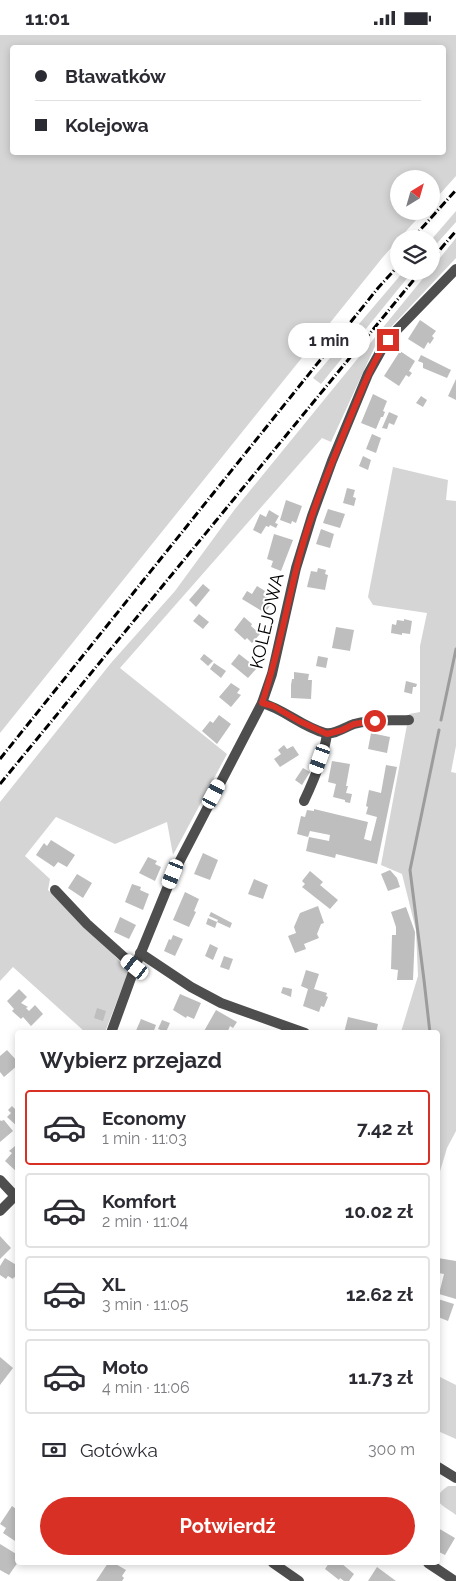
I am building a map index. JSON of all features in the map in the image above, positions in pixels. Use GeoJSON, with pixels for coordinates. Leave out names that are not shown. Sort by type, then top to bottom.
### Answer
{"type":"FeatureCollection","features":[{"type":"Feature","properties":{"kind":"street","name":"KOLEJOWA"},"geometry":{"type":"LineString","coordinates":[[112,1030],[140,953],[173,874],[262,703],[272,674],[296,568],[312,515],[368,375],[388,340],[456,269]]}},
{"type":"Feature","properties":{"kind":"street"},"geometry":{"type":"LineString","coordinates":[[262,703],[273,706],[327,734],[354,724],[375,721],[409,721]]}},
{"type":"Feature","properties":{"kind":"street"},"geometry":{"type":"LineString","coordinates":[[304,801],[326,745],[327,734]]}},
{"type":"Feature","properties":{"kind":"street"},"geometry":{"type":"LineString","coordinates":[[55,890],[87,924],[135,967]]}},
{"type":"Feature","properties":{"kind":"street"},"geometry":{"type":"LineString","coordinates":[[140,953],[191,987],[221,1003],[297,1030]]}},
{"type":"Feature","properties":{"kind":"street"},"geometry":{"type":"LineString","coordinates":[[0,1180],[15,1194]]}},
{"type":"Feature","properties":{"kind":"street"},"geometry":{"type":"LineString","coordinates":[[0,1211],[15,1196]]}},
{"type":"Feature","properties":{"kind":"street"},"geometry":{"type":"LineString","coordinates":[[440,1468],[452,1475]]}},
{"type":"Feature","properties":{"kind":"street"},"geometry":{"type":"LineString","coordinates":[[276,1565],[299,1581]]}},
{"type":"Feature","properties":{"kind":"street"},"geometry":{"type":"LineString","coordinates":[[431,1565],[455,1581]]}},
{"type":"Feature","properties":{"kind":"shaded area"},"geometry":{"type":"Polygon","coordinates":[[[0,35],[456,35],[456,176],[440,194],[440,170],[390,170],[390,220],[416,220],[407,230],[390,230],[390,249],[0,733],[0,35]]]}},
{"type":"Feature","properties":{"kind":"shaded area"},"geometry":{"type":"Polygon","coordinates":[[[456,211],[456,222],[440,240],[440,230],[456,211]]]}},
{"type":"Feature","properties":{"kind":"shaded area"},"geometry":{"type":"Polygon","coordinates":[[[456,238],[456,258],[440,275],[440,258],[456,238]]]}},
{"type":"Feature","properties":{"kind":"shaded area"},"geometry":{"type":"Polygon","coordinates":[[[396,280],[406,280],[321,384],[313,378],[396,280]]]}},
{"type":"Feature","properties":{"kind":"shaded area"},"geometry":{"type":"Polygon","coordinates":[[[422,280],[435,280],[377,342],[331,442],[322,438],[120,668],[227,754],[173,855],[167,822],[115,844],[56,817],[25,856],[50,879],[48,890],[129,970],[106,1030],[83,1030],[13,967],[0,981],[0,802],[111,663],[175,591],[235,509],[422,280]]]}},
{"type":"Feature","properties":{"kind":"shaded area"},"geometry":{"type":"Polygon","coordinates":[[[393,467],[448,480],[446,500],[456,501],[456,746],[451,772],[456,773],[456,1131],[447,1148],[440,1171],[440,1030],[402,1030],[418,976],[416,930],[402,874],[381,865],[409,714],[420,712],[420,646],[427,613],[373,605],[368,597],[393,467]]]}},
{"type":"Feature","properties":{"kind":"shaded area"},"geometry":{"type":"Polygon","coordinates":[[[440,1377],[456,1385],[456,1439],[440,1432],[440,1377]]]}},
{"type":"Feature","properties":{"kind":"shaded area"},"geometry":{"type":"Polygon","coordinates":[[[448,1486],[456,1486],[456,1515],[440,1503],[440,1494],[448,1486]]]}},
{"type":"Feature","properties":{"kind":"building"},"geometry":{"type":"Polygon","coordinates":[[[420,320],[436,331],[432,336],[434,338],[430,344],[428,342],[424,349],[408,339],[420,320]]]}},
{"type":"Feature","properties":{"kind":"building"},"geometry":{"type":"Polygon","coordinates":[[[400,351],[415,361],[409,371],[412,373],[409,377],[406,375],[399,386],[384,376],[400,351]]]}},
{"type":"Feature","properties":{"kind":"building"},"geometry":{"type":"Polygon","coordinates":[[[421,355],[451,370],[447,378],[423,368],[423,363],[418,361],[421,355]]]}},
{"type":"Feature","properties":{"kind":"building"},"geometry":{"type":"Polygon","coordinates":[[[456,379],[456,400],[448,396],[456,379]]]}},
{"type":"Feature","properties":{"kind":"building"},"geometry":{"type":"Polygon","coordinates":[[[373,394],[387,401],[383,411],[385,412],[376,429],[361,423],[373,394]]]}},
{"type":"Feature","properties":{"kind":"building"},"geometry":{"type":"Polygon","coordinates":[[[421,396],[427,400],[423,407],[416,403],[421,396]]]}},
{"type":"Feature","properties":{"kind":"building"},"geometry":{"type":"Polygon","coordinates":[[[389,412],[398,416],[394,425],[389,423],[387,429],[382,428],[389,412]]]}},
{"type":"Feature","properties":{"kind":"building"},"geometry":{"type":"Polygon","coordinates":[[[372,434],[381,438],[376,453],[366,449],[372,434]]]}},
{"type":"Feature","properties":{"kind":"building"},"geometry":{"type":"Polygon","coordinates":[[[363,456],[371,460],[368,470],[359,466],[363,456]]]}},
{"type":"Feature","properties":{"kind":"building"},"geometry":{"type":"Polygon","coordinates":[[[347,488],[355,490],[353,497],[356,498],[354,506],[343,503],[347,488]]]}},
{"type":"Feature","properties":{"kind":"building"},"geometry":{"type":"Polygon","coordinates":[[[286,500],[302,506],[296,523],[292,521],[291,524],[280,520],[286,500]]]}},
{"type":"Feature","properties":{"kind":"building"},"geometry":{"type":"Polygon","coordinates":[[[328,509],[345,514],[340,528],[323,523],[328,509]]]}},
{"type":"Feature","properties":{"kind":"building"},"geometry":{"type":"Polygon","coordinates":[[[269,510],[279,516],[275,523],[278,524],[276,528],[270,525],[269,527],[266,526],[261,534],[253,530],[260,514],[266,517],[269,510]]]}},
{"type":"Feature","properties":{"kind":"building"},"geometry":{"type":"Polygon","coordinates":[[[321,529],[334,534],[330,548],[316,544],[321,529]]]}},
{"type":"Feature","properties":{"kind":"building"},"geometry":{"type":"Polygon","coordinates":[[[274,534],[293,540],[281,571],[271,567],[273,561],[267,559],[274,534]]]}},
{"type":"Feature","properties":{"kind":"building"},"geometry":{"type":"Polygon","coordinates":[[[318,568],[326,570],[325,574],[328,575],[325,590],[307,587],[311,571],[317,572],[318,568]]]}},
{"type":"Feature","properties":{"kind":"building"},"geometry":{"type":"Polygon","coordinates":[[[203,584],[210,590],[196,607],[189,600],[203,584]]]}},
{"type":"Feature","properties":{"kind":"building"},"geometry":{"type":"Polygon","coordinates":[[[257,586],[265,591],[263,595],[273,601],[265,613],[242,599],[247,591],[252,594],[257,586]]]}},
{"type":"Feature","properties":{"kind":"building"},"geometry":{"type":"Polygon","coordinates":[[[199,614],[209,622],[203,629],[193,621],[199,614]]]}},
{"type":"Feature","properties":{"kind":"building"},"geometry":{"type":"Polygon","coordinates":[[[244,617],[260,634],[252,643],[247,638],[245,640],[234,630],[244,617]]]}},
{"type":"Feature","properties":{"kind":"building"},"geometry":{"type":"Polygon","coordinates":[[[404,619],[412,621],[410,634],[391,633],[392,624],[396,625],[397,620],[404,621],[404,619]]]}},
{"type":"Feature","properties":{"kind":"building"},"geometry":{"type":"Polygon","coordinates":[[[336,627],[354,630],[350,651],[332,648],[336,627]]]}},
{"type":"Feature","properties":{"kind":"building"},"geometry":{"type":"Polygon","coordinates":[[[204,654],[213,661],[208,666],[200,659],[204,654]]]}},
{"type":"Feature","properties":{"kind":"building"},"geometry":{"type":"Polygon","coordinates":[[[239,654],[257,668],[248,678],[231,664],[239,654]]]}},
{"type":"Feature","properties":{"kind":"building"},"geometry":{"type":"Polygon","coordinates":[[[318,656],[328,658],[326,668],[316,666],[318,656]]]}},
{"type":"Feature","properties":{"kind":"building"},"geometry":{"type":"Polygon","coordinates":[[[214,663],[226,671],[221,678],[210,669],[214,663]]]}},
{"type":"Feature","properties":{"kind":"building"},"geometry":{"type":"Polygon","coordinates":[[[294,672],[309,674],[308,680],[312,680],[311,699],[291,698],[294,672]]]}},
{"type":"Feature","properties":{"kind":"building"},"geometry":{"type":"Polygon","coordinates":[[[406,681],[417,684],[416,687],[413,687],[412,694],[404,692],[406,681]]]}},
{"type":"Feature","properties":{"kind":"building"},"geometry":{"type":"Polygon","coordinates":[[[231,683],[240,689],[237,693],[241,695],[231,707],[219,697],[231,683]]]}},
{"type":"Feature","properties":{"kind":"building"},"geometry":{"type":"Polygon","coordinates":[[[219,715],[231,724],[217,744],[202,731],[210,721],[213,723],[219,715]]]}},
{"type":"Feature","properties":{"kind":"building"},"geometry":{"type":"Polygon","coordinates":[[[371,733],[390,737],[387,753],[368,749],[371,733]]]}},
{"type":"Feature","properties":{"kind":"building"},"geometry":{"type":"Polygon","coordinates":[[[284,745],[287,749],[293,746],[299,755],[280,767],[274,759],[281,754],[278,750],[284,745]]]}},
{"type":"Feature","properties":{"kind":"building"},"geometry":{"type":"Polygon","coordinates":[[[332,761],[350,764],[346,793],[352,794],[350,803],[333,797],[336,784],[328,782],[332,761]]]}},
{"type":"Feature","properties":{"kind":"building"},"geometry":{"type":"Polygon","coordinates":[[[386,765],[397,767],[377,864],[336,854],[335,858],[306,851],[309,837],[329,841],[330,835],[310,831],[308,837],[297,834],[301,816],[305,817],[307,810],[314,811],[314,809],[368,822],[364,839],[371,841],[377,817],[366,814],[369,790],[381,793],[386,765]]]}},
{"type":"Feature","properties":{"kind":"building"},"geometry":{"type":"Polygon","coordinates":[[[303,768],[310,772],[302,785],[295,780],[303,768]]]}},
{"type":"Feature","properties":{"kind":"building"},"geometry":{"type":"Polygon","coordinates":[[[51,840],[75,855],[67,867],[58,862],[54,867],[36,855],[44,843],[47,846],[51,840]]]}},
{"type":"Feature","properties":{"kind":"building"},"geometry":{"type":"Polygon","coordinates":[[[203,853],[218,860],[210,880],[194,874],[203,853]]]}},
{"type":"Feature","properties":{"kind":"building"},"geometry":{"type":"Polygon","coordinates":[[[148,857],[157,861],[155,864],[161,867],[155,881],[139,873],[148,857]]]}},
{"type":"Feature","properties":{"kind":"building"},"geometry":{"type":"Polygon","coordinates":[[[390,870],[397,878],[400,887],[388,891],[381,874],[390,870]]]}},
{"type":"Feature","properties":{"kind":"building"},"geometry":{"type":"Polygon","coordinates":[[[310,871],[323,882],[320,885],[338,900],[330,909],[302,887],[305,884],[302,881],[310,871]]]}},
{"type":"Feature","properties":{"kind":"building"},"geometry":{"type":"Polygon","coordinates":[[[77,874],[92,883],[83,898],[68,888],[77,874]]]}},
{"type":"Feature","properties":{"kind":"building"},"geometry":{"type":"Polygon","coordinates":[[[254,879],[268,885],[263,899],[248,894],[254,879]]]}},
{"type":"Feature","properties":{"kind":"building"},"geometry":{"type":"Polygon","coordinates":[[[132,884],[141,887],[140,890],[149,894],[143,910],[125,902],[132,884]]]}},
{"type":"Feature","properties":{"kind":"building"},"geometry":{"type":"Polygon","coordinates":[[[185,892],[199,899],[194,911],[196,912],[189,927],[173,920],[185,892]]]}},
{"type":"Feature","properties":{"kind":"building"},"geometry":{"type":"Polygon","coordinates":[[[318,906],[324,923],[321,924],[317,934],[319,938],[304,944],[306,949],[295,953],[288,936],[296,933],[294,927],[300,913],[318,906]]]}},
{"type":"Feature","properties":{"kind":"building"},"geometry":{"type":"Polygon","coordinates":[[[406,907],[415,932],[413,980],[397,980],[398,970],[391,969],[392,935],[396,935],[396,927],[391,912],[406,907]]]}},
{"type":"Feature","properties":{"kind":"building"},"geometry":{"type":"Polygon","coordinates":[[[211,912],[232,923],[230,928],[209,916],[211,912]]]}},
{"type":"Feature","properties":{"kind":"building"},"geometry":{"type":"Polygon","coordinates":[[[120,917],[136,925],[129,939],[114,932],[120,917]]]}},
{"type":"Feature","properties":{"kind":"building"},"geometry":{"type":"Polygon","coordinates":[[[208,918],[217,922],[215,928],[206,924],[208,918]]]}},
{"type":"Feature","properties":{"kind":"building"},"geometry":{"type":"Polygon","coordinates":[[[173,935],[183,939],[175,956],[164,951],[169,939],[171,940],[173,935]]]}},
{"type":"Feature","properties":{"kind":"building"},"geometry":{"type":"Polygon","coordinates":[[[210,944],[218,948],[213,960],[205,956],[210,944]]]}},
{"type":"Feature","properties":{"kind":"building"},"geometry":{"type":"Polygon","coordinates":[[[224,956],[233,959],[229,970],[220,967],[224,956]]]}},
{"type":"Feature","properties":{"kind":"building"},"geometry":{"type":"Polygon","coordinates":[[[306,970],[319,974],[314,989],[327,993],[326,996],[328,997],[324,1007],[321,1006],[319,1012],[303,1006],[308,989],[301,986],[306,970]]]}},
{"type":"Feature","properties":{"kind":"building"},"geometry":{"type":"Polygon","coordinates":[[[283,987],[292,989],[291,997],[281,993],[283,987]]]}},
{"type":"Feature","properties":{"kind":"building"},"geometry":{"type":"Polygon","coordinates":[[[19,989],[27,997],[21,1003],[28,1007],[26,1008],[29,1011],[35,1005],[43,1014],[31,1026],[23,1017],[21,1019],[12,1011],[14,1009],[7,1001],[19,989]]]}},
{"type":"Feature","properties":{"kind":"building"},"geometry":{"type":"Polygon","coordinates":[[[180,994],[201,1003],[194,1019],[187,1016],[186,1018],[173,1010],[180,994]]]}},
{"type":"Feature","properties":{"kind":"building"},"geometry":{"type":"Polygon","coordinates":[[[97,1008],[106,1011],[103,1021],[94,1018],[97,1008]]]}},
{"type":"Feature","properties":{"kind":"building"},"geometry":{"type":"Polygon","coordinates":[[[216,1010],[237,1022],[233,1028],[230,1026],[228,1030],[205,1030],[216,1010]]]}},
{"type":"Feature","properties":{"kind":"building"},"geometry":{"type":"Polygon","coordinates":[[[348,1017],[378,1024],[377,1030],[345,1030],[348,1017]]]}},
{"type":"Feature","properties":{"kind":"building"},"geometry":{"type":"Polygon","coordinates":[[[141,1019],[156,1025],[154,1030],[136,1030],[141,1019]]]}},
{"type":"Feature","properties":{"kind":"building"},"geometry":{"type":"Polygon","coordinates":[[[162,1020],[170,1023],[167,1030],[158,1029],[162,1020]]]}},
{"type":"Feature","properties":{"kind":"building"},"geometry":{"type":"Polygon","coordinates":[[[7,1050],[15,1059],[15,1068],[4,1077],[0,1072],[0,1056],[7,1050]]]}},
{"type":"Feature","properties":{"kind":"building"},"geometry":{"type":"Polygon","coordinates":[[[12,1106],[15,1109],[15,1124],[7,1117],[11,1113],[8,1110],[12,1106]]]}},
{"type":"Feature","properties":{"kind":"building"},"geometry":{"type":"Polygon","coordinates":[[[0,1120],[4,1120],[13,1131],[0,1142],[0,1120]]]}},
{"type":"Feature","properties":{"kind":"building"},"geometry":{"type":"Polygon","coordinates":[[[15,1146],[15,1170],[5,1161],[12,1153],[9,1151],[15,1146]]]}},
{"type":"Feature","properties":{"kind":"building"},"geometry":{"type":"Polygon","coordinates":[[[0,1236],[11,1248],[0,1259],[0,1236]]]}},
{"type":"Feature","properties":{"kind":"building"},"geometry":{"type":"Polygon","coordinates":[[[5,1258],[15,1264],[15,1278],[13,1279],[8,1276],[6,1279],[0,1275],[0,1266],[5,1258]]]}},
{"type":"Feature","properties":{"kind":"building"},"geometry":{"type":"Polygon","coordinates":[[[440,1258],[456,1261],[456,1299],[440,1294],[444,1274],[440,1273],[440,1258]]]}},
{"type":"Feature","properties":{"kind":"building"},"geometry":{"type":"Polygon","coordinates":[[[440,1300],[454,1304],[448,1321],[440,1318],[440,1300]]]}},
{"type":"Feature","properties":{"kind":"building"},"geometry":{"type":"Polygon","coordinates":[[[0,1357],[13,1368],[0,1385],[0,1357]]]}},
{"type":"Feature","properties":{"kind":"building"},"geometry":{"type":"Polygon","coordinates":[[[12,1506],[15,1508],[15,1541],[3,1533],[6,1528],[0,1524],[12,1506]]]}},
{"type":"Feature","properties":{"kind":"building"},"geometry":{"type":"Polygon","coordinates":[[[440,1529],[455,1538],[445,1555],[440,1552],[440,1529]]]}},
{"type":"Feature","properties":{"kind":"building"},"geometry":{"type":"Polygon","coordinates":[[[0,1544],[15,1553],[16,1565],[9,1575],[0,1570],[0,1544]]]}},
{"type":"Feature","properties":{"kind":"building"},"geometry":{"type":"Polygon","coordinates":[[[107,1565],[117,1565],[126,1570],[122,1576],[124,1578],[122,1581],[96,1581],[107,1565]]]}},
{"type":"Feature","properties":{"kind":"building"},"geometry":{"type":"Polygon","coordinates":[[[328,1565],[343,1565],[354,1574],[349,1581],[344,1581],[340,1578],[339,1580],[325,1569],[328,1565]]]}},
{"type":"Feature","properties":{"kind":"building"},"geometry":{"type":"Polygon","coordinates":[[[377,1567],[396,1581],[368,1581],[377,1567]]]}},
{"type":"Feature","properties":{"kind":"waterway"},"geometry":{"type":"LineString","coordinates":[[441,720],[456,649]]}},
{"type":"Feature","properties":{"kind":"waterway"},"geometry":{"type":"LineString","coordinates":[[430,1030],[410,870],[439,730]]}},
{"type":"Feature","properties":{"kind":"railway"},"geometry":{"type":"LineString","coordinates":[[420,230],[456,190]]}},
{"type":"Feature","properties":{"kind":"railway"},"geometry":{"type":"LineString","coordinates":[[440,250],[456,231]]}},
{"type":"Feature","properties":{"kind":"railway"},"geometry":{"type":"LineString","coordinates":[[0,759],[390,275]]}},
{"type":"Feature","properties":{"kind":"railway"},"geometry":{"type":"LineString","coordinates":[[0,784],[414,280]]}},
{"type":"Feature","properties":{"kind":"route"},"geometry":{"type":"LineString","coordinates":[[375,721],[354,724],[327,734],[273,706],[262,703],[272,674],[296,568],[312,515],[368,375],[388,340]]}}]}
